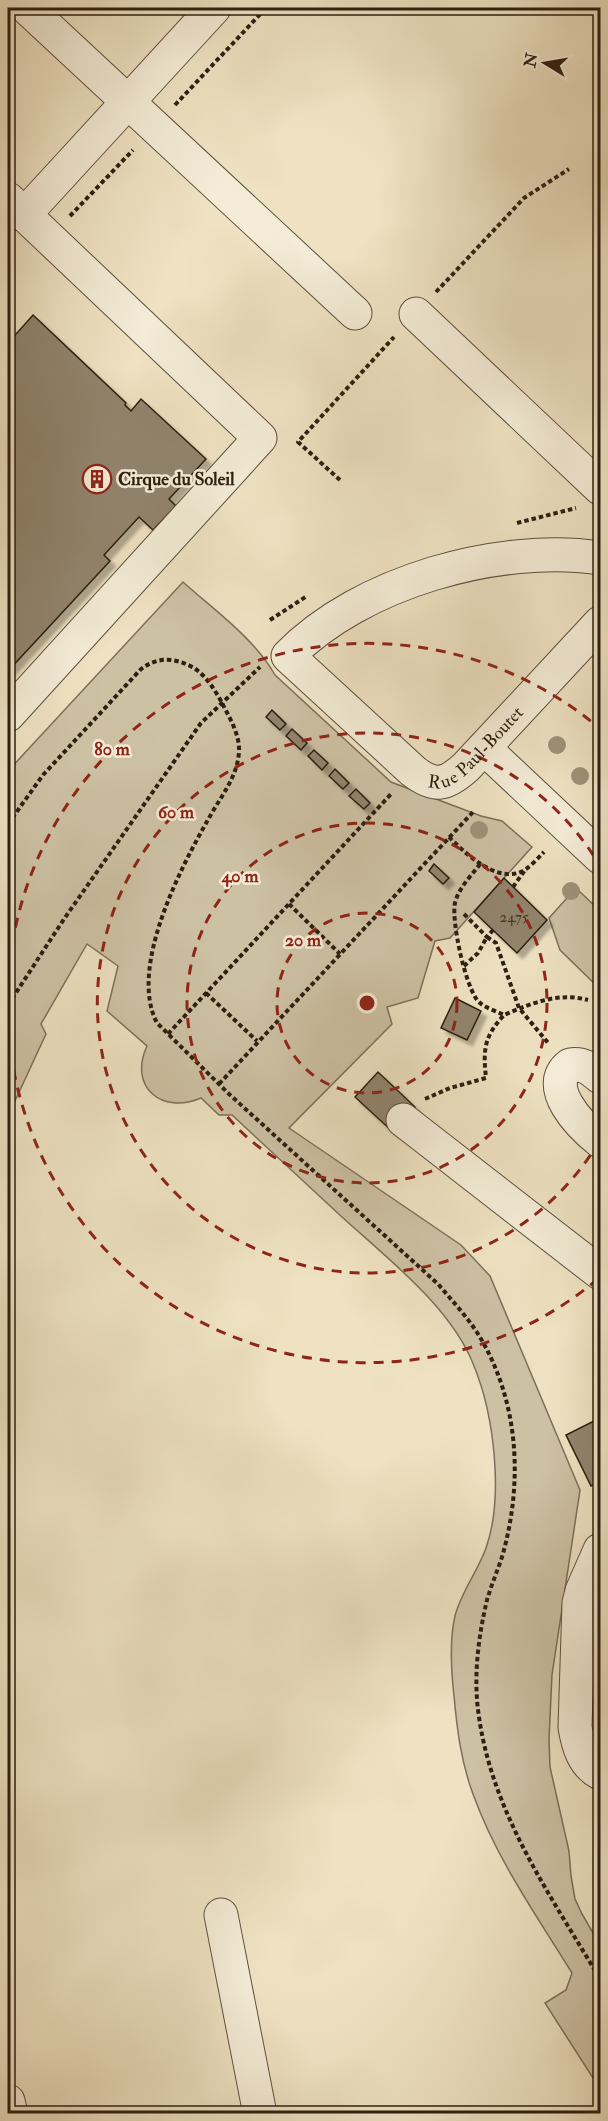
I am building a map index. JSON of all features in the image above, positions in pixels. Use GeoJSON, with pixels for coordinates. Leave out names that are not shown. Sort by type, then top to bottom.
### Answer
{"type":"FeatureCollection","features":[{"type":"Feature","properties":{"kind":"street"},"geometry":{"type":"LineString","coordinates":[[27,8],[356,313]]}},
{"type":"Feature","properties":{"kind":"street"},"geometry":{"type":"LineString","coordinates":[[8,715],[260,438],[16,207],[128,102],[214,8]]}},
{"type":"Feature","properties":{"kind":"street"},"geometry":{"type":"LineString","coordinates":[[416,314],[593,496]]}},
{"type":"Feature","properties":{"kind":"street"},"geometry":{"type":"LineString","coordinates":[[276,660],[351,608],[407,583],[438,573],[505,559],[540,555],[600,558]]}},
{"type":"Feature","properties":{"kind":"street","name":"Rue Paul-Boutet"},"geometry":{"type":"LineString","coordinates":[[276,660],[423,779],[443,783],[451,780],[484,748],[600,623]]}},
{"type":"Feature","properties":{"kind":"street"},"geometry":{"type":"LineString","coordinates":[[484,748],[600,857]]}},
{"type":"Feature","properties":{"kind":"street"},"geometry":{"type":"LineString","coordinates":[[600,1077],[586,1066],[570,1065],[561,1074],[560,1084],[563,1098],[571,1113],[600,1141]]}},
{"type":"Feature","properties":{"kind":"street"},"geometry":{"type":"LineString","coordinates":[[403,1120],[600,1273]]}},
{"type":"Feature","properties":{"kind":"street"},"geometry":{"type":"LineString","coordinates":[[600,1550],[579,1603],[575,1727],[582,1754],[588,1764],[600,1773]]}},
{"type":"Feature","properties":{"kind":"street"},"geometry":{"type":"LineString","coordinates":[[220,1915],[260,2114]]}},
{"type":"Feature","properties":{"kind":"street"},"geometry":{"type":"LineString","coordinates":[[8,2101],[11,2114]]}},
{"type":"Feature","properties":{"kind":"path"},"geometry":{"type":"LineString","coordinates":[[340,480],[298,442],[524,198],[568,169]]}},
{"type":"Feature","properties":{"kind":"path"},"geometry":{"type":"LineString","coordinates":[[595,194],[600,188]]}},
{"type":"Feature","properties":{"kind":"path"},"geometry":{"type":"LineString","coordinates":[[515,524],[577,508],[593,496]]}},
{"type":"Feature","properties":{"kind":"path"},"geometry":{"type":"LineString","coordinates":[[8,824],[44,775],[141,669],[149,663],[165,659],[185,663],[204,676],[221,702],[238,738],[236,768],[229,787],[209,818],[174,886],[151,956],[148,986],[150,1011],[157,1023],[219,1084],[438,1284],[467,1318],[485,1346],[500,1382],[512,1422],[515,1481],[510,1523],[502,1558],[487,1599],[480,1636],[477,1676],[478,1716],[496,1788],[508,1817],[526,1854],[600,1979]]}},
{"type":"Feature","properties":{"kind":"path"},"geometry":{"type":"LineString","coordinates":[[8,1005],[64,919],[201,723],[221,702],[276,660]]}},
{"type":"Feature","properties":{"kind":"path"},"geometry":{"type":"LineString","coordinates":[[168,1034],[396,789]]}},
{"type":"Feature","properties":{"kind":"path"},"geometry":{"type":"LineString","coordinates":[[219,1084],[473,812]]}},
{"type":"Feature","properties":{"kind":"path"},"geometry":{"type":"LineString","coordinates":[[449,837],[480,864],[494,870],[517,874],[525,870]]}},
{"type":"Feature","properties":{"kind":"path"},"geometry":{"type":"LineString","coordinates":[[513,886],[525,870],[544,852]]}},
{"type":"Feature","properties":{"kind":"path"},"geometry":{"type":"LineString","coordinates":[[480,864],[460,891],[455,903],[455,930],[474,996],[480,1004],[504,1015]]}},
{"type":"Feature","properties":{"kind":"path"},"geometry":{"type":"LineString","coordinates":[[289,904],[339,954]]}},
{"type":"Feature","properties":{"kind":"path"},"geometry":{"type":"LineString","coordinates":[[464,914],[496,943],[519,1008],[537,1031],[570,1065]]}},
{"type":"Feature","properties":{"kind":"path"},"geometry":{"type":"LineString","coordinates":[[464,966],[478,952],[493,930]]}},
{"type":"Feature","properties":{"kind":"path"},"geometry":{"type":"LineString","coordinates":[[206,993],[257,1041]]}},
{"type":"Feature","properties":{"kind":"path"},"geometry":{"type":"LineString","coordinates":[[432,1094],[486,1078],[485,1042],[492,1028],[504,1015],[559,996],[573,996],[588,1000]]}},
{"type":"Feature","properties":{"kind":"shaded area"},"geometry":{"type":"Polygon","coordinates":[[[183,582],[245,637],[275,675],[391,782],[481,816],[502,821],[532,847],[450,938],[435,941],[418,998],[387,1007],[392,1024],[289,1128],[461,1245],[490,1276],[580,1490],[552,1675],[549,1739],[550,1767],[569,1851],[575,1899],[600,1945],[600,2089],[545,2003],[566,1990],[572,1973],[493,1841],[473,1794],[460,1745],[451,1666],[453,1626],[461,1598],[486,1548],[495,1505],[494,1456],[487,1408],[474,1366],[464,1345],[450,1324],[417,1285],[232,1115],[219,1115],[201,1098],[173,1103],[152,1094],[145,1085],[142,1074],[142,1061],[147,1046],[107,1011],[118,966],[87,944],[41,1024],[46,1034],[8,1116],[8,771],[183,582]]]}},
{"type":"Feature","properties":{"kind":"shaded area"},"geometry":{"type":"Polygon","coordinates":[[[576,888],[600,911],[600,989],[560,950],[549,918],[576,888]]]}},
{"type":"Feature","properties":{"kind":"building","name":"Cirque du Soleil"},"geometry":{"type":"Polygon","coordinates":[[[33,315],[126,403],[125,405],[131,411],[141,399],[206,459],[169,499],[176,506],[153,530],[139,517],[104,555],[110,561],[8,671],[8,343],[33,315]]]}},
{"type":"Feature","properties":{"kind":"building"},"geometry":{"type":"Polygon","coordinates":[[[272,710],[286,724],[280,730],[266,717],[272,710]]]}},
{"type":"Feature","properties":{"kind":"building"},"geometry":{"type":"Polygon","coordinates":[[[292,729],[307,743],[301,750],[286,736],[292,729]]]}},
{"type":"Feature","properties":{"kind":"building"},"geometry":{"type":"Polygon","coordinates":[[[314,750],[328,763],[322,770],[308,756],[314,750]]]}},
{"type":"Feature","properties":{"kind":"building"},"geometry":{"type":"Polygon","coordinates":[[[335,769],[349,783],[343,789],[329,776],[335,769]]]}},
{"type":"Feature","properties":{"kind":"building"},"geometry":{"type":"Polygon","coordinates":[[[356,789],[370,803],[364,809],[349,796],[356,789]]]}},
{"type":"Feature","properties":{"kind":"building"},"geometry":{"type":"Polygon","coordinates":[[[434,864],[449,878],[443,884],[429,871],[434,864]]]}},
{"type":"Feature","properties":{"kind":"building"},"geometry":{"type":"Polygon","coordinates":[[[504,878],[547,920],[517,953],[474,912],[504,878]]]}},
{"type":"Feature","properties":{"kind":"building"},"geometry":{"type":"Polygon","coordinates":[[[455,998],[481,1011],[467,1040],[441,1028],[455,998]]]}},
{"type":"Feature","properties":{"kind":"building"},"geometry":{"type":"Polygon","coordinates":[[[378,1072],[415,1107],[393,1132],[355,1097],[378,1072]]]}},
{"type":"Feature","properties":{"kind":"building"},"geometry":{"type":"Polygon","coordinates":[[[600,1418],[600,1481],[591,1486],[566,1435],[600,1418]]]}},
{"type":"Feature","properties":{"kind":"place","name":"Cirque du Soleil"},"geometry":{"type":"Point","coordinates":[97,479]}}]}
